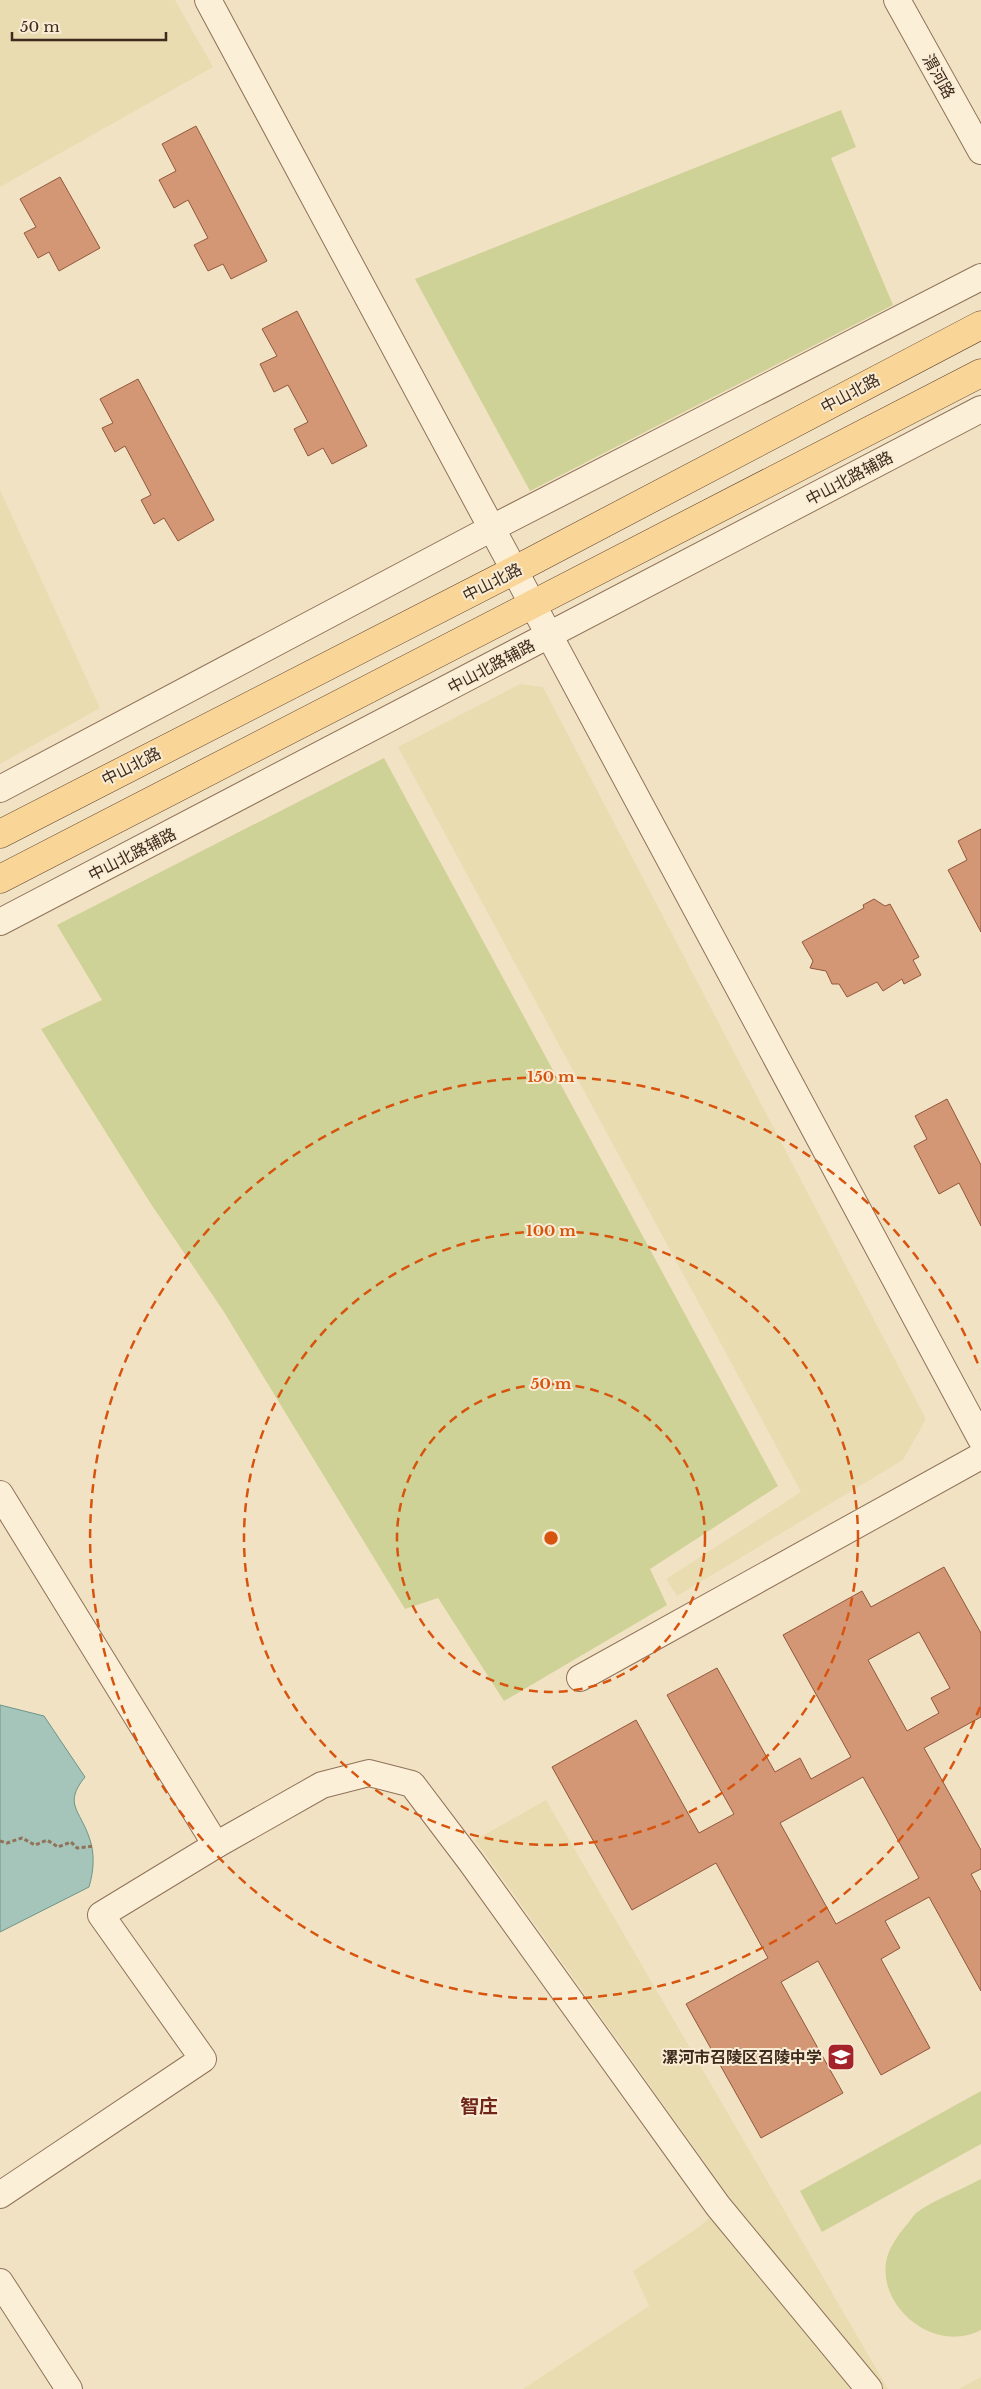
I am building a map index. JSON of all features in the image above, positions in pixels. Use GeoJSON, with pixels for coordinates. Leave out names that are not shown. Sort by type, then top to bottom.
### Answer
{"type":"FeatureCollection","features":[{"type":"Feature","properties":{"kind":"main road","name":"中山北路"},"geometry":{"type":"LineString","coordinates":[[0,834],[515,570],[981,325]]}},
{"type":"Feature","properties":{"kind":"main road"},"geometry":{"type":"LineString","coordinates":[[0,879],[981,373]]}},
{"type":"Feature","properties":{"kind":"street"},"geometry":{"type":"LineString","coordinates":[[208,0],[981,1439]]}},
{"type":"Feature","properties":{"kind":"street","name":"渭河路"},"geometry":{"type":"LineString","coordinates":[[897,0],[981,151]]}},
{"type":"Feature","properties":{"kind":"street"},"geometry":{"type":"LineString","coordinates":[[0,789],[492,528],[981,277]]}},
{"type":"Feature","properties":{"kind":"street","name":"中山北路辅路"},"geometry":{"type":"LineString","coordinates":[[0,922],[981,409]]}},
{"type":"Feature","properties":{"kind":"street"},"geometry":{"type":"LineString","coordinates":[[580,1678],[981,1456]]}},
{"type":"Feature","properties":{"kind":"street"},"geometry":{"type":"LineString","coordinates":[[0,1494],[216,1845]]}},
{"type":"Feature","properties":{"kind":"street"},"geometry":{"type":"LineString","coordinates":[[0,2194],[203,2059],[101,1915],[216,1845],[322,1785],[369,1773],[412,1784],[471,1862],[718,2206],[869,2389]]}},
{"type":"Feature","properties":{"kind":"street"},"geometry":{"type":"LineString","coordinates":[[0,2282],[69,2389]]}},
{"type":"Feature","properties":{"kind":"path"},"geometry":{"type":"LineString","coordinates":[[0,1841],[7,1843],[22,1838],[35,1845],[48,1840],[58,1847],[70,1842],[77,1848],[94,1846]]}},
{"type":"Feature","properties":{"kind":"shaded area"},"geometry":{"type":"Polygon","coordinates":[[[0,0],[175,0],[213,67],[0,187],[0,0]]]}},
{"type":"Feature","properties":{"kind":"shaded area"},"geometry":{"type":"Polygon","coordinates":[[[0,490],[100,708],[0,764],[0,490]]]}},
{"type":"Feature","properties":{"kind":"shaded area"},"geometry":{"type":"Polygon","coordinates":[[[520,684],[543,687],[926,1419],[903,1460],[677,1596],[666,1579],[801,1492],[398,747],[520,684]]]}},
{"type":"Feature","properties":{"kind":"shaded area"},"geometry":{"type":"Polygon","coordinates":[[[546,1800],[888,2389],[523,2389],[649,2306],[633,2271],[699,2227],[730,2198],[475,1840],[546,1800]]]}},
{"type":"Feature","properties":{"kind":"shaded area"},"geometry":{"type":"Polygon","coordinates":[[[981,2377],[981,2389],[959,2389],[981,2377]]]}},
{"type":"Feature","properties":{"kind":"green space"},"geometry":{"type":"Polygon","coordinates":[[[841,110],[856,147],[831,158],[893,305],[530,491],[415,279],[841,110]]]}},
{"type":"Feature","properties":{"kind":"green space"},"geometry":{"type":"Polygon","coordinates":[[[384,758],[778,1486],[650,1569],[667,1605],[504,1701],[438,1598],[405,1609],[224,1312],[149,1201],[41,1029],[102,1000],[57,925],[384,758]]]}},
{"type":"Feature","properties":{"kind":"green space"},"geometry":{"type":"Polygon","coordinates":[[[981,2091],[981,2144],[822,2232],[800,2191],[981,2091]]]}},
{"type":"Feature","properties":{"kind":"green space"},"geometry":{"type":"Polygon","coordinates":[[[981,2179],[981,2330],[964,2336],[947,2336],[930,2332],[914,2323],[901,2311],[892,2296],[886,2280],[886,2262],[890,2249],[916,2213],[939,2199],[981,2179]]]}},
{"type":"Feature","properties":{"kind":"water"},"geometry":{"type":"Polygon","coordinates":[[[0,1705],[44,1716],[85,1777],[78,1786],[74,1801],[91,1843],[93,1862],[89,1887],[0,1932],[0,1705]]]}},
{"type":"Feature","properties":{"kind":"building"},"geometry":{"type":"Polygon","coordinates":[[[196,126],[267,261],[231,279],[223,264],[208,271],[194,245],[208,238],[188,200],[174,208],[159,180],[176,171],[162,144],[196,126]]]}},
{"type":"Feature","properties":{"kind":"building"},"geometry":{"type":"Polygon","coordinates":[[[60,177],[100,248],[59,271],[49,252],[38,258],[24,233],[36,227],[20,199],[60,177]]]}},
{"type":"Feature","properties":{"kind":"building"},"geometry":{"type":"Polygon","coordinates":[[[297,311],[367,446],[332,464],[323,448],[308,456],[294,429],[308,422],[288,385],[274,392],[260,364],[277,356],[262,329],[297,311]]]}},
{"type":"Feature","properties":{"kind":"building"},"geometry":{"type":"Polygon","coordinates":[[[138,379],[214,520],[178,541],[164,518],[154,524],[141,500],[151,495],[125,446],[115,452],[102,428],[113,423],[100,399],[138,379]]]}},
{"type":"Feature","properties":{"kind":"building"},"geometry":{"type":"Polygon","coordinates":[[[981,829],[981,932],[948,870],[967,860],[958,841],[981,829]]]}},
{"type":"Feature","properties":{"kind":"building"},"geometry":{"type":"Polygon","coordinates":[[[874,899],[885,906],[890,904],[919,957],[913,960],[921,975],[904,984],[902,979],[883,991],[877,982],[847,997],[839,984],[832,984],[826,971],[810,968],[813,961],[802,942],[864,908],[863,905],[874,899]]]}},
{"type":"Feature","properties":{"kind":"building"},"geometry":{"type":"Polygon","coordinates":[[[947,1099],[981,1165],[981,1226],[959,1183],[939,1194],[914,1146],[927,1139],[915,1116],[947,1099]]]}},
{"type":"Feature","properties":{"kind":"building"},"geometry":{"type":"Polygon","coordinates":[[[944,1567],[981,1633],[981,1717],[924,1748],[981,1850],[981,1869],[971,1874],[981,1892],[981,1991],[929,1897],[885,1921],[900,1948],[881,1959],[930,2048],[881,2075],[818,1961],[781,1982],[843,2093],[761,2138],[686,2004],[768,1958],[716,1863],[632,1910],[552,1767],[636,1720],[699,1833],[734,1814],[667,1695],[717,1668],[775,1772],[800,1758],[811,1779],[851,1757],[783,1635],[862,1591],[871,1607],[944,1567]],[[919,1632],[868,1660],[907,1731],[939,1713],[931,1698],[950,1688],[919,1632]],[[863,1777],[780,1823],[836,1924],[919,1878],[863,1777]]]}},
{"type":"Feature","properties":{"kind":"place","name":"漯河市召陵区召陵中学"},"geometry":{"type":"Point","coordinates":[841,2057]}},
{"type":"Feature","properties":{"kind":"district","name":"智庄"},"geometry":{"type":"Point","coordinates":[479,2106]}}]}
